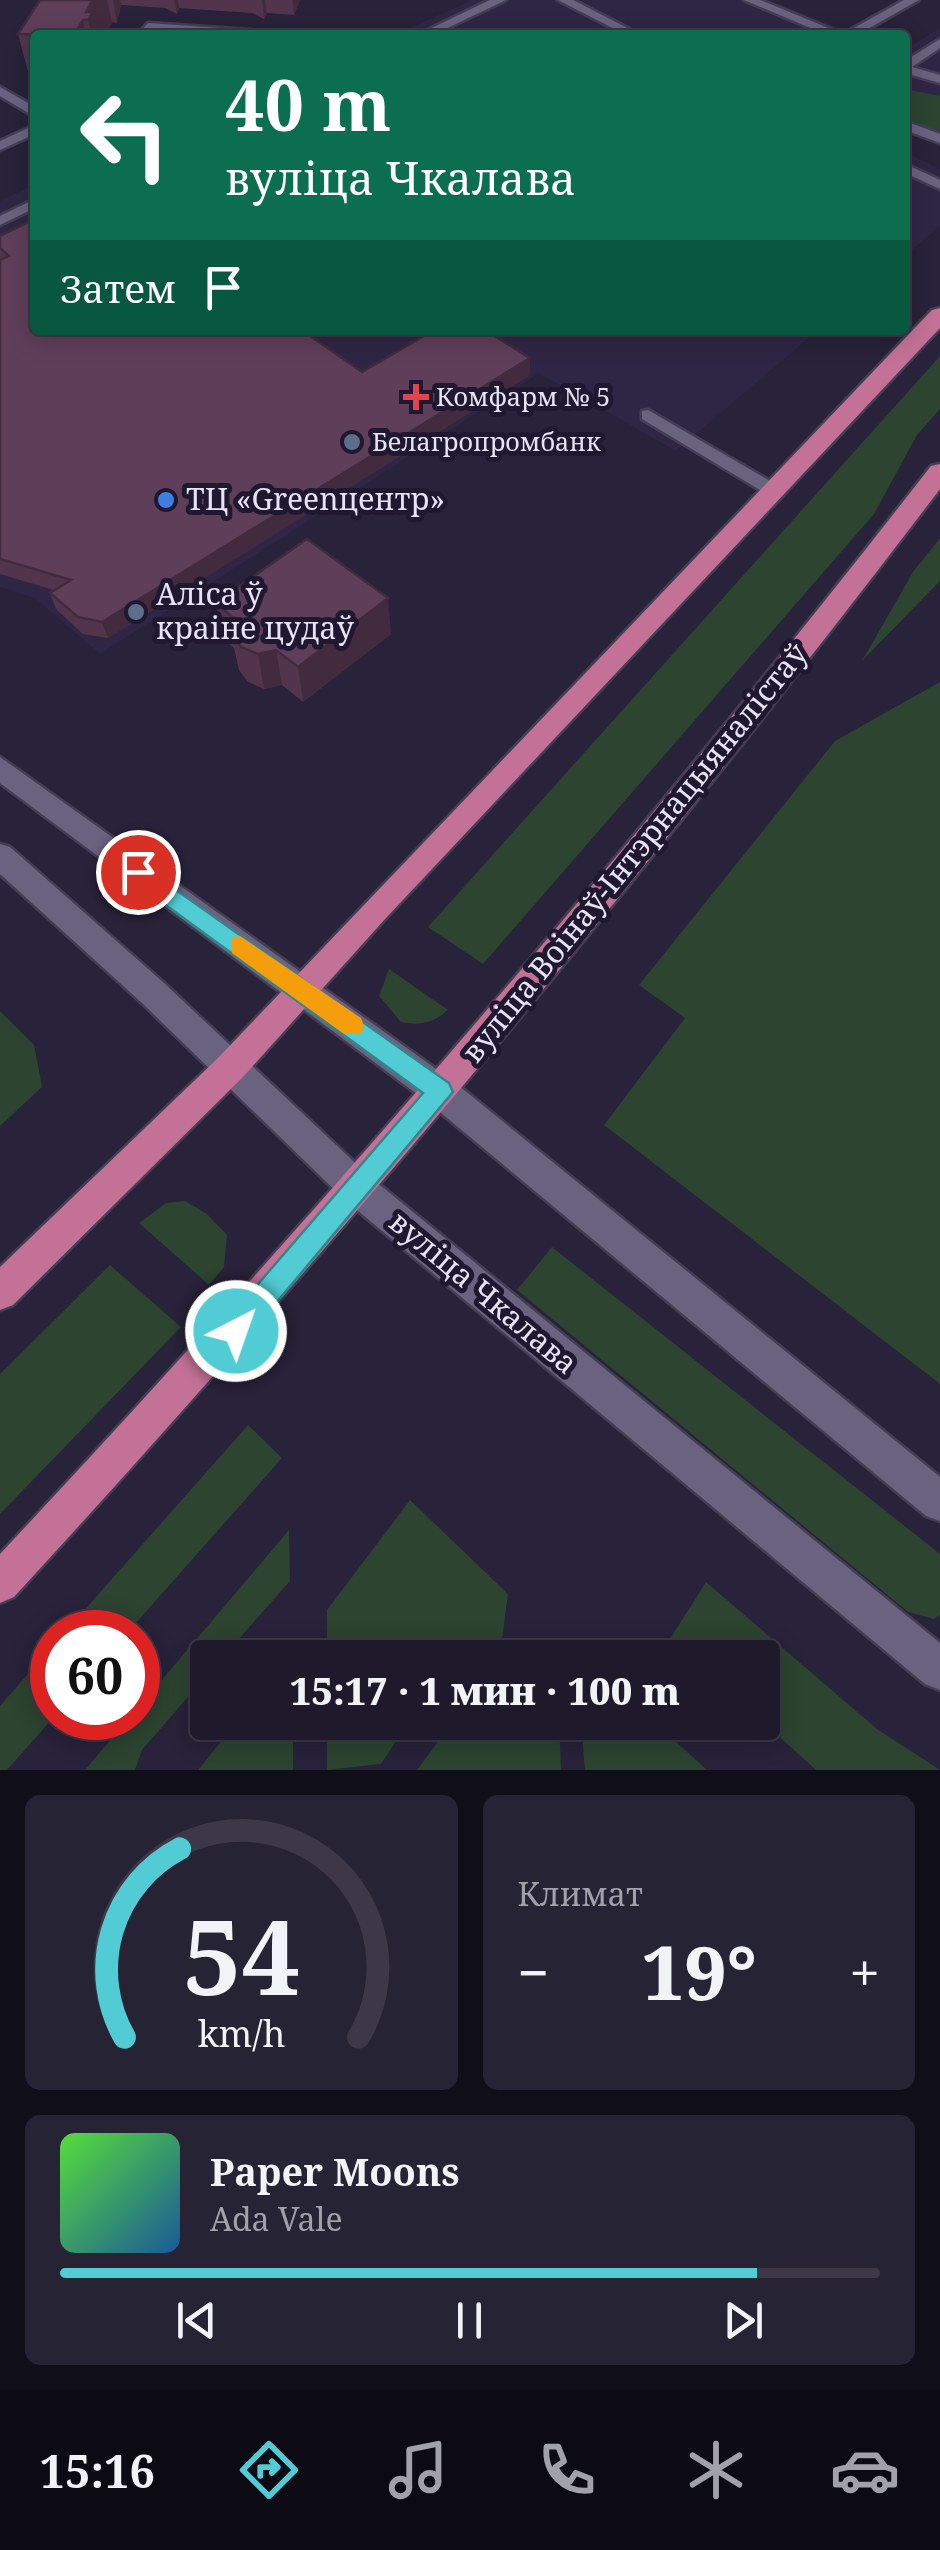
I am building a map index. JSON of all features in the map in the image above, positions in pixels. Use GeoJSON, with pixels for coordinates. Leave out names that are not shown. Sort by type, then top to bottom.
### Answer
{"type":"FeatureCollection","features":[{"type":"Feature","properties":{"kind":"main road"},"geometry":{"type":"LineString","coordinates":[[0,1292],[305,991],[386,898],[776,492],[940,315]]}},
{"type":"Feature","properties":{"kind":"main road","name":"вуліца Воінаў-Інтэрнацыяналістаў"},"geometry":{"type":"LineString","coordinates":[[0,1583],[204,1366],[440,1092],[814,636],[940,472]]}},
{"type":"Feature","properties":{"kind":"main road"},"geometry":{"type":"LineString","coordinates":[[0,768],[440,1092],[940,1502]]}},
{"type":"Feature","properties":{"kind":"main road","name":"вуліца Чкалава"},"geometry":{"type":"LineString","coordinates":[[0,856],[358,1188],[940,1669]]}},
{"type":"Feature","properties":{"kind":"main road"},"geometry":{"type":"LineString","coordinates":[[894,1630],[911,1641],[940,1645]]}},
{"type":"Feature","properties":{"kind":"lane"},"geometry":{"type":"LineString","coordinates":[[434,30],[500,0]]}},
{"type":"Feature","properties":{"kind":"lane"},"geometry":{"type":"LineString","coordinates":[[564,0],[625,30]]}},
{"type":"Feature","properties":{"kind":"lane"},"geometry":{"type":"LineString","coordinates":[[750,0],[825,30]]}},
{"type":"Feature","properties":{"kind":"lane"},"geometry":{"type":"LineString","coordinates":[[857,30],[912,0]]}},
{"type":"Feature","properties":{"kind":"lane"},"geometry":{"type":"LineString","coordinates":[[146,30],[148,26],[199,30]]}},
{"type":"Feature","properties":{"kind":"lane"},"geometry":{"type":"LineString","coordinates":[[910,64],[940,43]]}},
{"type":"Feature","properties":{"kind":"lane"},"geometry":{"type":"LineString","coordinates":[[924,53],[940,58]]}},
{"type":"Feature","properties":{"kind":"lane"},"geometry":{"type":"LineString","coordinates":[[910,69],[940,78]]}},
{"type":"Feature","properties":{"kind":"lane"},"geometry":{"type":"LineString","coordinates":[[0,91],[30,110]]}},
{"type":"Feature","properties":{"kind":"lane"},"geometry":{"type":"LineString","coordinates":[[910,127],[940,139]]}},
{"type":"Feature","properties":{"kind":"lane"},"geometry":{"type":"LineString","coordinates":[[0,146],[30,131]]}},
{"type":"Feature","properties":{"kind":"lane"},"geometry":{"type":"LineString","coordinates":[[910,170],[940,185]]}},
{"type":"Feature","properties":{"kind":"lane"},"geometry":{"type":"LineString","coordinates":[[0,221],[30,206]]}},
{"type":"Feature","properties":{"kind":"lane"},"geometry":{"type":"LineString","coordinates":[[648,415],[776,492]]}},
{"type":"Feature","properties":{"kind":"shaded area"},"geometry":{"type":"Polygon","coordinates":[[[472,0],[770,0],[845,30],[406,30],[472,0]]]}},
{"type":"Feature","properties":{"kind":"shaded area"},"geometry":{"type":"Polygon","coordinates":[[[940,28],[940,146],[910,133],[910,47],[940,28]]]}},
{"type":"Feature","properties":{"kind":"shaded area"},"geometry":{"type":"Polygon","coordinates":[[[910,154],[940,169],[940,226],[910,252],[910,154]]]}},
{"type":"Feature","properties":{"kind":"shaded area","name":"ТЦ «Greenцентр»"},"geometry":{"type":"Polygon","coordinates":[[[30,186],[30,335],[812,335],[676,451],[539,373],[100,654],[35,598],[0,587],[0,201],[30,186]]]}},
{"type":"Feature","properties":{"kind":"green space"},"geometry":{"type":"Polygon","coordinates":[[[910,90],[940,96],[940,132],[910,121],[910,90]]]}},
{"type":"Feature","properties":{"kind":"green space"},"geometry":{"type":"Polygon","coordinates":[[[940,356],[940,409],[917,435],[874,514],[483,964],[428,927],[940,356]]]}},
{"type":"Feature","properties":{"kind":"green space"},"geometry":{"type":"Polygon","coordinates":[[[940,538],[940,581],[862,661],[913,572],[940,538]]]}},
{"type":"Feature","properties":{"kind":"green space"},"geometry":{"type":"Polygon","coordinates":[[[940,682],[940,1384],[604,1125],[685,1018],[639,985],[835,741],[940,682]]]}},
{"type":"Feature","properties":{"kind":"green space"},"geometry":{"type":"Polygon","coordinates":[[[389,969],[448,1010],[426,1022],[401,1022],[379,996],[389,969]]]}},
{"type":"Feature","properties":{"kind":"green space"},"geometry":{"type":"Polygon","coordinates":[[[0,1011],[34,1045],[42,1087],[0,1126],[0,1011]]]}},
{"type":"Feature","properties":{"kind":"green space"},"geometry":{"type":"Polygon","coordinates":[[[185,1201],[207,1214],[227,1235],[224,1267],[209,1285],[139,1223],[166,1203],[185,1201]]]}},
{"type":"Feature","properties":{"kind":"green space"},"geometry":{"type":"Polygon","coordinates":[[[552,1247],[940,1554],[940,1615],[934,1619],[908,1612],[517,1290],[552,1247]]]}},
{"type":"Feature","properties":{"kind":"green space"},"geometry":{"type":"Polygon","coordinates":[[[110,1265],[181,1327],[0,1514],[0,1374],[110,1265]]]}},
{"type":"Feature","properties":{"kind":"green space"},"geometry":{"type":"Polygon","coordinates":[[[248,1425],[282,1458],[147,1610],[84,1610],[248,1425]]]}},
{"type":"Feature","properties":{"kind":"green space"},"geometry":{"type":"Polygon","coordinates":[[[410,1500],[508,1594],[502,1640],[327,1640],[327,1610],[410,1500]]]}},
{"type":"Feature","properties":{"kind":"green space"},"geometry":{"type":"Polygon","coordinates":[[[289,1530],[290,1581],[238,1640],[196,1640],[289,1530]]]}},
{"type":"Feature","properties":{"kind":"green space"},"geometry":{"type":"Polygon","coordinates":[[[706,1582],[773,1640],[671,1640],[706,1582]]]}},
{"type":"Feature","properties":{"kind":"green space"},"geometry":{"type":"Polygon","coordinates":[[[780,1646],[877,1729],[940,1770],[816,1770],[780,1737],[780,1646]]]}},
{"type":"Feature","properties":{"kind":"green space"},"geometry":{"type":"Polygon","coordinates":[[[190,1647],[190,1695],[160,1729],[160,1682],[190,1647]]]}},
{"type":"Feature","properties":{"kind":"green space"},"geometry":{"type":"Polygon","coordinates":[[[30,1671],[30,1740],[34,1740],[7,1770],[0,1770],[0,1706],[30,1671]]]}},
{"type":"Feature","properties":{"kind":"green space"},"geometry":{"type":"Polygon","coordinates":[[[110,1740],[151,1740],[142,1750],[135,1770],[85,1770],[110,1740]]]}},
{"type":"Feature","properties":{"kind":"green space"},"geometry":{"type":"Polygon","coordinates":[[[222,1740],[293,1740],[293,1770],[198,1770],[222,1740]]]}},
{"type":"Feature","properties":{"kind":"green space"},"geometry":{"type":"Polygon","coordinates":[[[327,1740],[397,1740],[381,1764],[327,1770],[327,1740]]]}},
{"type":"Feature","properties":{"kind":"green space"},"geometry":{"type":"Polygon","coordinates":[[[439,1740],[560,1740],[561,1770],[417,1770],[439,1740]]]}},
{"type":"Feature","properties":{"kind":"green space"},"geometry":{"type":"Polygon","coordinates":[[[582,1740],[674,1740],[707,1770],[585,1770],[582,1740]]]}},
{"type":"Feature","properties":{"kind":"building"},"geometry":{"type":"Polygon","coordinates":[[[40,0],[93,0],[86,12],[93,12],[77,30],[30,30],[30,34],[18,34],[40,0]]]}},
{"type":"Feature","properties":{"kind":"building","name":"ТЦ «Greenцентр»"},"geometry":{"type":"Polygon","coordinates":[[[30,221],[30,335],[309,335],[362,372],[425,335],[493,335],[530,358],[102,622],[78,617],[50,593],[71,580],[0,559],[0,260],[9,256],[0,248],[0,236],[30,221]]]}},
{"type":"Feature","properties":{"kind":"building"},"geometry":{"type":"Polygon","coordinates":[[[307,539],[388,598],[298,667],[276,650],[258,654],[241,647],[231,635],[236,620],[215,603],[307,539]]]}},
{"type":"Feature","properties":{"kind":"slow traffic"},"geometry":{"type":"LineString","coordinates":[[240,946],[352,1026]]}},
{"type":"Feature","properties":{"kind":"place","name":"Комфарм № 5"},"geometry":{"type":"Point","coordinates":[416,397]}},
{"type":"Feature","properties":{"kind":"place","name":"Белагропромбанк"},"geometry":{"type":"Point","coordinates":[352,442]}},
{"type":"Feature","properties":{"kind":"place","name":"ТЦ «Greenцентр»"},"geometry":{"type":"Point","coordinates":[166,500]}},
{"type":"Feature","properties":{"kind":"place","name":"Аліса ў краіне цудаў"},"geometry":{"type":"Point","coordinates":[136,612]}},
{"type":"Feature","properties":{"kind":"route"},"geometry":{"type":"LineString","coordinates":[[138,872],[440,1092],[236,1331]]}}]}
